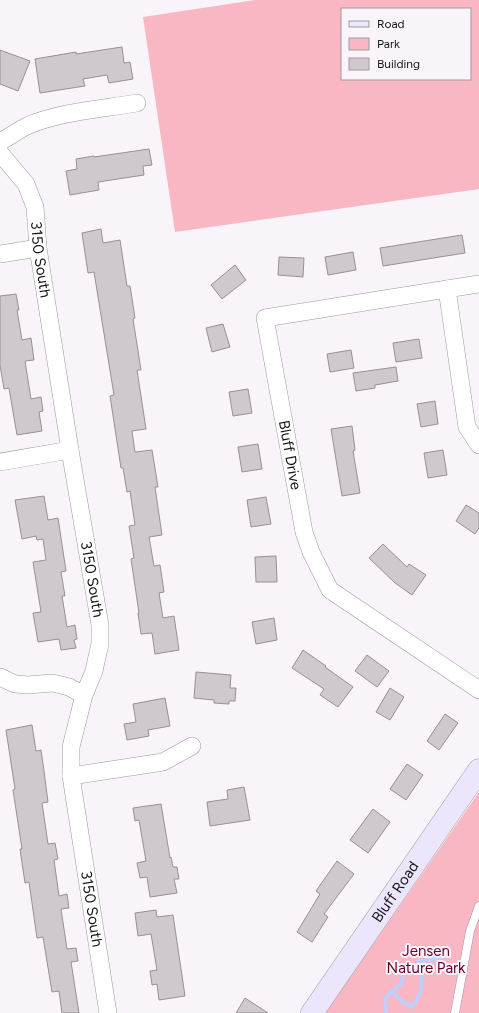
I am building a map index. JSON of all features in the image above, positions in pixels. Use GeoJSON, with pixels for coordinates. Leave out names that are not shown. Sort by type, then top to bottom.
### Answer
{"type":"FeatureCollection","features":[{"type":"Feature","properties":{"kind":"main road","name":"Bluff Road"},"geometry":{"type":"LineString","coordinates":[[317,1009],[479,770]]}},
{"type":"Feature","properties":{"kind":"street"},"geometry":{"type":"LineString","coordinates":[[0,142],[27,126],[46,120],[65,115],[137,103]]}},
{"type":"Feature","properties":{"kind":"street","name":"3150 South"},"geometry":{"type":"LineString","coordinates":[[0,153],[26,184],[35,207],[38,248],[70,450],[100,625],[100,644],[84,695],[72,747],[71,776],[108,1013]]}},
{"type":"Feature","properties":{"kind":"street"},"geometry":{"type":"LineString","coordinates":[[0,254],[38,248]]}},
{"type":"Feature","properties":{"kind":"street","name":"Bluff Drive"},"geometry":{"type":"LineString","coordinates":[[479,284],[266,318],[304,532],[311,552],[330,590],[479,690]]}},
{"type":"Feature","properties":{"kind":"street"},"geometry":{"type":"LineString","coordinates":[[447,289],[467,427],[479,445]]}},
{"type":"Feature","properties":{"kind":"street"},"geometry":{"type":"LineString","coordinates":[[0,462],[70,450]]}},
{"type":"Feature","properties":{"kind":"street"},"geometry":{"type":"LineString","coordinates":[[0,677],[15,684],[28,685],[53,683],[84,695]]}},
{"type":"Feature","properties":{"kind":"street"},"geometry":{"type":"LineString","coordinates":[[71,776],[163,762],[192,746]]}},
{"type":"Feature","properties":{"kind":"lane"},"geometry":{"type":"LineString","coordinates":[[455,1013],[468,938],[479,906]]}},
{"type":"Feature","properties":{"kind":"green space"},"geometry":{"type":"Polygon","coordinates":[[[255,0],[479,0],[479,189],[175,232],[143,17],[255,0]]]}},
{"type":"Feature","properties":{"kind":"green space","name":"Jensen Nature Park"},"geometry":{"type":"Polygon","coordinates":[[[479,792],[479,1013],[326,1013],[335,999],[479,792]]]}},
{"type":"Feature","properties":{"kind":"building"},"geometry":{"type":"Polygon","coordinates":[[[122,47],[124,63],[130,62],[133,79],[109,83],[107,75],[83,79],[85,86],[40,93],[35,59],[76,52],[76,54],[122,47]]]}},
{"type":"Feature","properties":{"kind":"building"},"geometry":{"type":"Polygon","coordinates":[[[0,50],[30,61],[18,91],[0,84],[0,50]]]}},
{"type":"Feature","properties":{"kind":"building"},"geometry":{"type":"Polygon","coordinates":[[[149,149],[152,165],[143,166],[144,175],[98,182],[99,190],[70,195],[66,171],[77,169],[76,159],[149,149]]]}},
{"type":"Feature","properties":{"kind":"building"},"geometry":{"type":"Polygon","coordinates":[[[101,229],[103,243],[120,240],[127,286],[130,286],[135,318],[133,319],[141,370],[137,370],[146,429],[132,431],[135,452],[152,450],[158,487],[155,487],[162,535],[149,537],[154,566],[160,565],[164,592],[159,593],[163,618],[174,616],[179,650],[155,654],[152,633],[141,634],[131,559],[134,558],[129,526],[135,525],[130,491],[127,492],[123,468],[121,468],[110,396],[114,395],[94,272],[88,273],[82,233],[101,229]]]}},
{"type":"Feature","properties":{"kind":"building"},"geometry":{"type":"Polygon","coordinates":[[[462,235],[465,253],[383,266],[380,248],[462,235]]]}},
{"type":"Feature","properties":{"kind":"building"},"geometry":{"type":"Polygon","coordinates":[[[353,252],[356,270],[328,275],[325,257],[353,252]]]}},
{"type":"Feature","properties":{"kind":"building"},"geometry":{"type":"Polygon","coordinates":[[[279,257],[304,258],[303,277],[278,275],[279,257]]]}},
{"type":"Feature","properties":{"kind":"building"},"geometry":{"type":"Polygon","coordinates":[[[235,265],[246,280],[222,299],[211,285],[235,265]]]}},
{"type":"Feature","properties":{"kind":"building"},"geometry":{"type":"Polygon","coordinates":[[[16,294],[22,340],[31,338],[34,360],[25,361],[31,399],[41,397],[43,411],[39,412],[42,431],[17,435],[9,388],[4,389],[0,365],[0,296],[16,294]]]}},
{"type":"Feature","properties":{"kind":"building"},"geometry":{"type":"Polygon","coordinates":[[[223,324],[230,347],[212,352],[206,328],[223,324]]]}},
{"type":"Feature","properties":{"kind":"building"},"geometry":{"type":"Polygon","coordinates":[[[419,339],[422,358],[396,362],[393,343],[419,339]]]}},
{"type":"Feature","properties":{"kind":"building"},"geometry":{"type":"Polygon","coordinates":[[[351,350],[354,368],[330,372],[327,354],[351,350]]]}},
{"type":"Feature","properties":{"kind":"building"},"geometry":{"type":"Polygon","coordinates":[[[396,367],[398,381],[375,385],[375,388],[356,391],[353,373],[396,367]]]}},
{"type":"Feature","properties":{"kind":"building"},"geometry":{"type":"Polygon","coordinates":[[[248,389],[252,413],[233,416],[229,392],[248,389]]]}},
{"type":"Feature","properties":{"kind":"building"},"geometry":{"type":"Polygon","coordinates":[[[435,401],[438,424],[421,427],[417,404],[435,401]]]}},
{"type":"Feature","properties":{"kind":"building"},"geometry":{"type":"Polygon","coordinates":[[[352,426],[355,450],[353,451],[360,493],[342,496],[331,429],[352,426]]]}},
{"type":"Feature","properties":{"kind":"building"},"geometry":{"type":"Polygon","coordinates":[[[258,444],[262,469],[242,472],[238,447],[258,444]]]}},
{"type":"Feature","properties":{"kind":"building"},"geometry":{"type":"Polygon","coordinates":[[[443,450],[447,475],[428,478],[424,453],[443,450]]]}},
{"type":"Feature","properties":{"kind":"building"},"geometry":{"type":"Polygon","coordinates":[[[44,496],[48,520],[58,518],[66,571],[61,572],[65,596],[62,596],[67,627],[75,625],[77,639],[74,640],[76,648],[61,650],[59,639],[38,642],[33,613],[41,612],[33,562],[46,560],[43,539],[37,540],[36,536],[22,539],[15,500],[44,496]]]}},
{"type":"Feature","properties":{"kind":"building"},"geometry":{"type":"Polygon","coordinates":[[[266,497],[271,524],[251,527],[247,500],[266,497]]]}},
{"type":"Feature","properties":{"kind":"building"},"geometry":{"type":"Polygon","coordinates":[[[466,505],[479,513],[479,528],[475,534],[456,521],[466,505]]]}},
{"type":"Feature","properties":{"kind":"building"},"geometry":{"type":"Polygon","coordinates":[[[383,544],[407,567],[409,564],[426,575],[412,595],[395,583],[369,558],[383,544]]]}},
{"type":"Feature","properties":{"kind":"building"},"geometry":{"type":"Polygon","coordinates":[[[276,556],[277,582],[256,582],[255,557],[276,556]]]}},
{"type":"Feature","properties":{"kind":"building"},"geometry":{"type":"Polygon","coordinates":[[[274,618],[277,640],[256,644],[252,622],[274,618]]]}},
{"type":"Feature","properties":{"kind":"building"},"geometry":{"type":"Polygon","coordinates":[[[303,650],[353,687],[338,707],[320,695],[324,689],[292,668],[303,650]]]}},
{"type":"Feature","properties":{"kind":"building"},"geometry":{"type":"Polygon","coordinates":[[[367,655],[389,671],[377,687],[355,671],[367,655]]]}},
{"type":"Feature","properties":{"kind":"building"},"geometry":{"type":"Polygon","coordinates":[[[196,672],[231,675],[230,688],[236,688],[235,701],[229,701],[229,704],[214,703],[214,700],[194,698],[196,672]]]}},
{"type":"Feature","properties":{"kind":"building"},"geometry":{"type":"Polygon","coordinates":[[[390,688],[404,697],[390,720],[376,712],[390,688]]]}},
{"type":"Feature","properties":{"kind":"building"},"geometry":{"type":"Polygon","coordinates":[[[165,698],[170,726],[148,730],[149,736],[127,740],[124,724],[136,722],[133,704],[165,698]]]}},
{"type":"Feature","properties":{"kind":"building"},"geometry":{"type":"Polygon","coordinates":[[[445,714],[458,723],[439,750],[427,741],[445,714]]]}},
{"type":"Feature","properties":{"kind":"building"},"geometry":{"type":"Polygon","coordinates":[[[32,725],[36,751],[41,750],[44,771],[48,802],[42,803],[48,844],[55,843],[58,859],[54,860],[59,896],[67,894],[69,908],[61,909],[67,949],[76,948],[78,961],[71,962],[79,1013],[62,1013],[59,991],[52,992],[43,937],[37,938],[29,882],[25,883],[20,849],[22,849],[13,790],[15,789],[6,730],[32,725]]]}},
{"type":"Feature","properties":{"kind":"building"},"geometry":{"type":"Polygon","coordinates":[[[407,764],[423,775],[406,800],[390,789],[407,764]]]}},
{"type":"Feature","properties":{"kind":"building"},"geometry":{"type":"Polygon","coordinates":[[[244,787],[250,820],[210,826],[207,802],[228,799],[227,790],[244,787]]]}},
{"type":"Feature","properties":{"kind":"building"},"geometry":{"type":"Polygon","coordinates":[[[161,804],[170,858],[171,857],[173,867],[177,867],[179,879],[174,879],[177,893],[150,897],[147,877],[140,878],[137,863],[146,861],[139,820],[135,821],[133,808],[161,804]]]}},
{"type":"Feature","properties":{"kind":"building"},"geometry":{"type":"Polygon","coordinates":[[[373,809],[390,822],[368,853],[350,840],[373,809]]]}},
{"type":"Feature","properties":{"kind":"building"},"geometry":{"type":"Polygon","coordinates":[[[337,861],[354,874],[324,914],[328,917],[312,942],[297,932],[320,894],[316,891],[337,861]]]}},
{"type":"Feature","properties":{"kind":"building"},"geometry":{"type":"Polygon","coordinates":[[[156,910],[157,917],[173,915],[185,996],[159,1000],[157,984],[152,985],[150,971],[157,970],[151,934],[138,936],[135,913],[156,910]]]}},
{"type":"Feature","properties":{"kind":"building"},"geometry":{"type":"Polygon","coordinates":[[[245,998],[268,1013],[236,1013],[245,998]]]}},
{"type":"Feature","properties":{"kind":"waterway"},"geometry":{"type":"LineString","coordinates":[[392,991],[400,1000],[412,1007],[419,996],[421,985],[421,974],[418,962],[444,957]]}},
{"type":"Feature","properties":{"kind":"waterway"},"geometry":{"type":"LineString","coordinates":[[386,1013],[385,998],[401,984],[404,972]]}}]}
